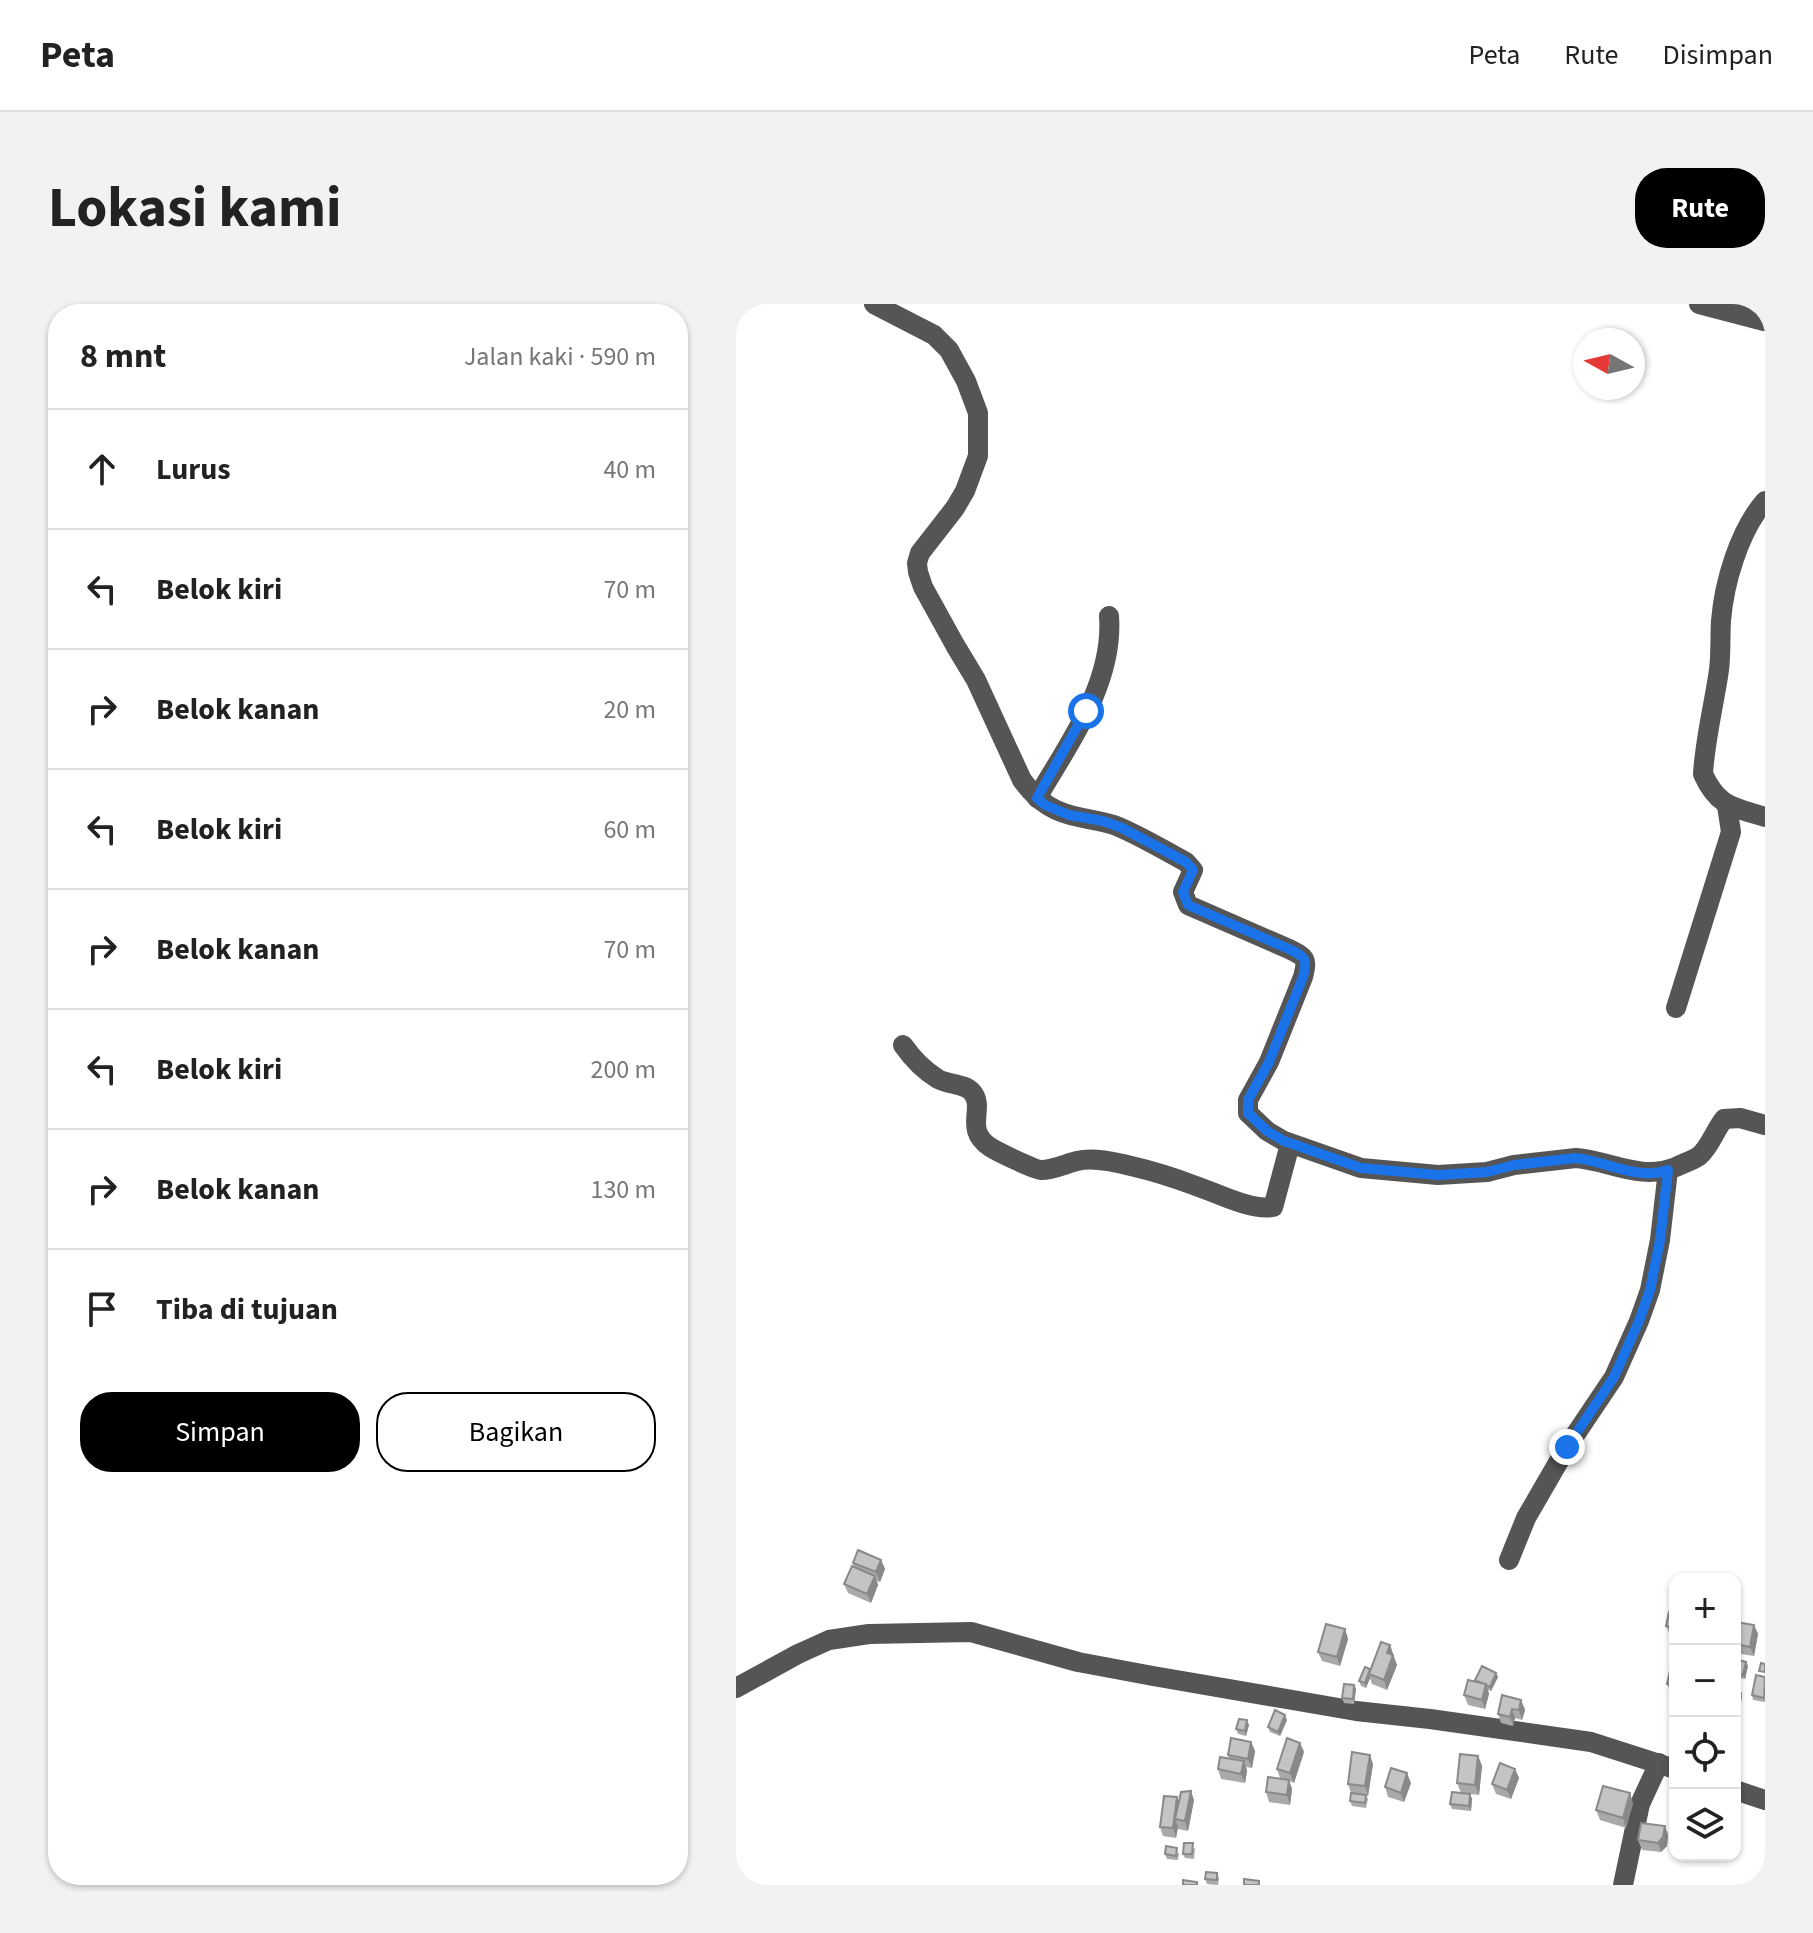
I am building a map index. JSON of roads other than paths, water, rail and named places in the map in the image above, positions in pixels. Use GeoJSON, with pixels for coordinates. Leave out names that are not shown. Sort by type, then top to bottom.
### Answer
{"type":"FeatureCollection","features":[{"type":"Feature","properties":{"kind":"street"},"geometry":{"type":"LineString","coordinates":[[874,304],[942,341],[966,381],[978,413],[978,456],[965,491],[920,553],[918,572],[929,598],[976,680],[1022,780],[1045,805],[1069,815],[1122,828],[1186,862],[1193,870],[1183,892],[1188,905],[1303,957],[1306,965],[1303,977],[1269,1062],[1247,1105],[1248,1113],[1267,1131],[1290,1144],[1361,1168],[1438,1175],[1487,1172],[1514,1165],[1576,1158],[1658,1173],[1700,1155],[1724,1119],[1740,1118],[1765,1125]]}},
{"type":"Feature","properties":{"kind":"street"},"geometry":{"type":"LineString","coordinates":[[1699,304],[1764,321]]}},
{"type":"Feature","properties":{"kind":"street"},"geometry":{"type":"LineString","coordinates":[[1676,1008],[1731,832],[1727,806],[1703,774],[1720,667],[1721,620],[1726,588],[1749,525],[1765,501]]}},
{"type":"Feature","properties":{"kind":"street"},"geometry":{"type":"LineString","coordinates":[[1037,798],[1097,690],[1110,631],[1109,616]]}},
{"type":"Feature","properties":{"kind":"street"},"geometry":{"type":"LineString","coordinates":[[1727,806],[1765,817]]}},
{"type":"Feature","properties":{"kind":"street"},"geometry":{"type":"LineString","coordinates":[[903,1045],[916,1061],[938,1079],[966,1087],[974,1094],[977,1107],[975,1123],[981,1140],[991,1148],[1036,1169],[1080,1160],[1131,1166],[1267,1208],[1273,1207],[1290,1144]]}},
{"type":"Feature","properties":{"kind":"street"},"geometry":{"type":"LineString","coordinates":[[1509,1560],[1526,1518],[1567,1447],[1614,1377],[1639,1321],[1650,1290],[1660,1240],[1668,1170]]}},
{"type":"Feature","properties":{"kind":"street"},"geometry":{"type":"LineString","coordinates":[[736,1688],[829,1640],[869,1634],[971,1632],[1078,1662],[1356,1711],[1591,1742],[1667,1766],[1640,1804],[1623,1885]]}},
{"type":"Feature","properties":{"kind":"street"},"geometry":{"type":"LineString","coordinates":[[1741,1792],[1765,1800]]}}]}
